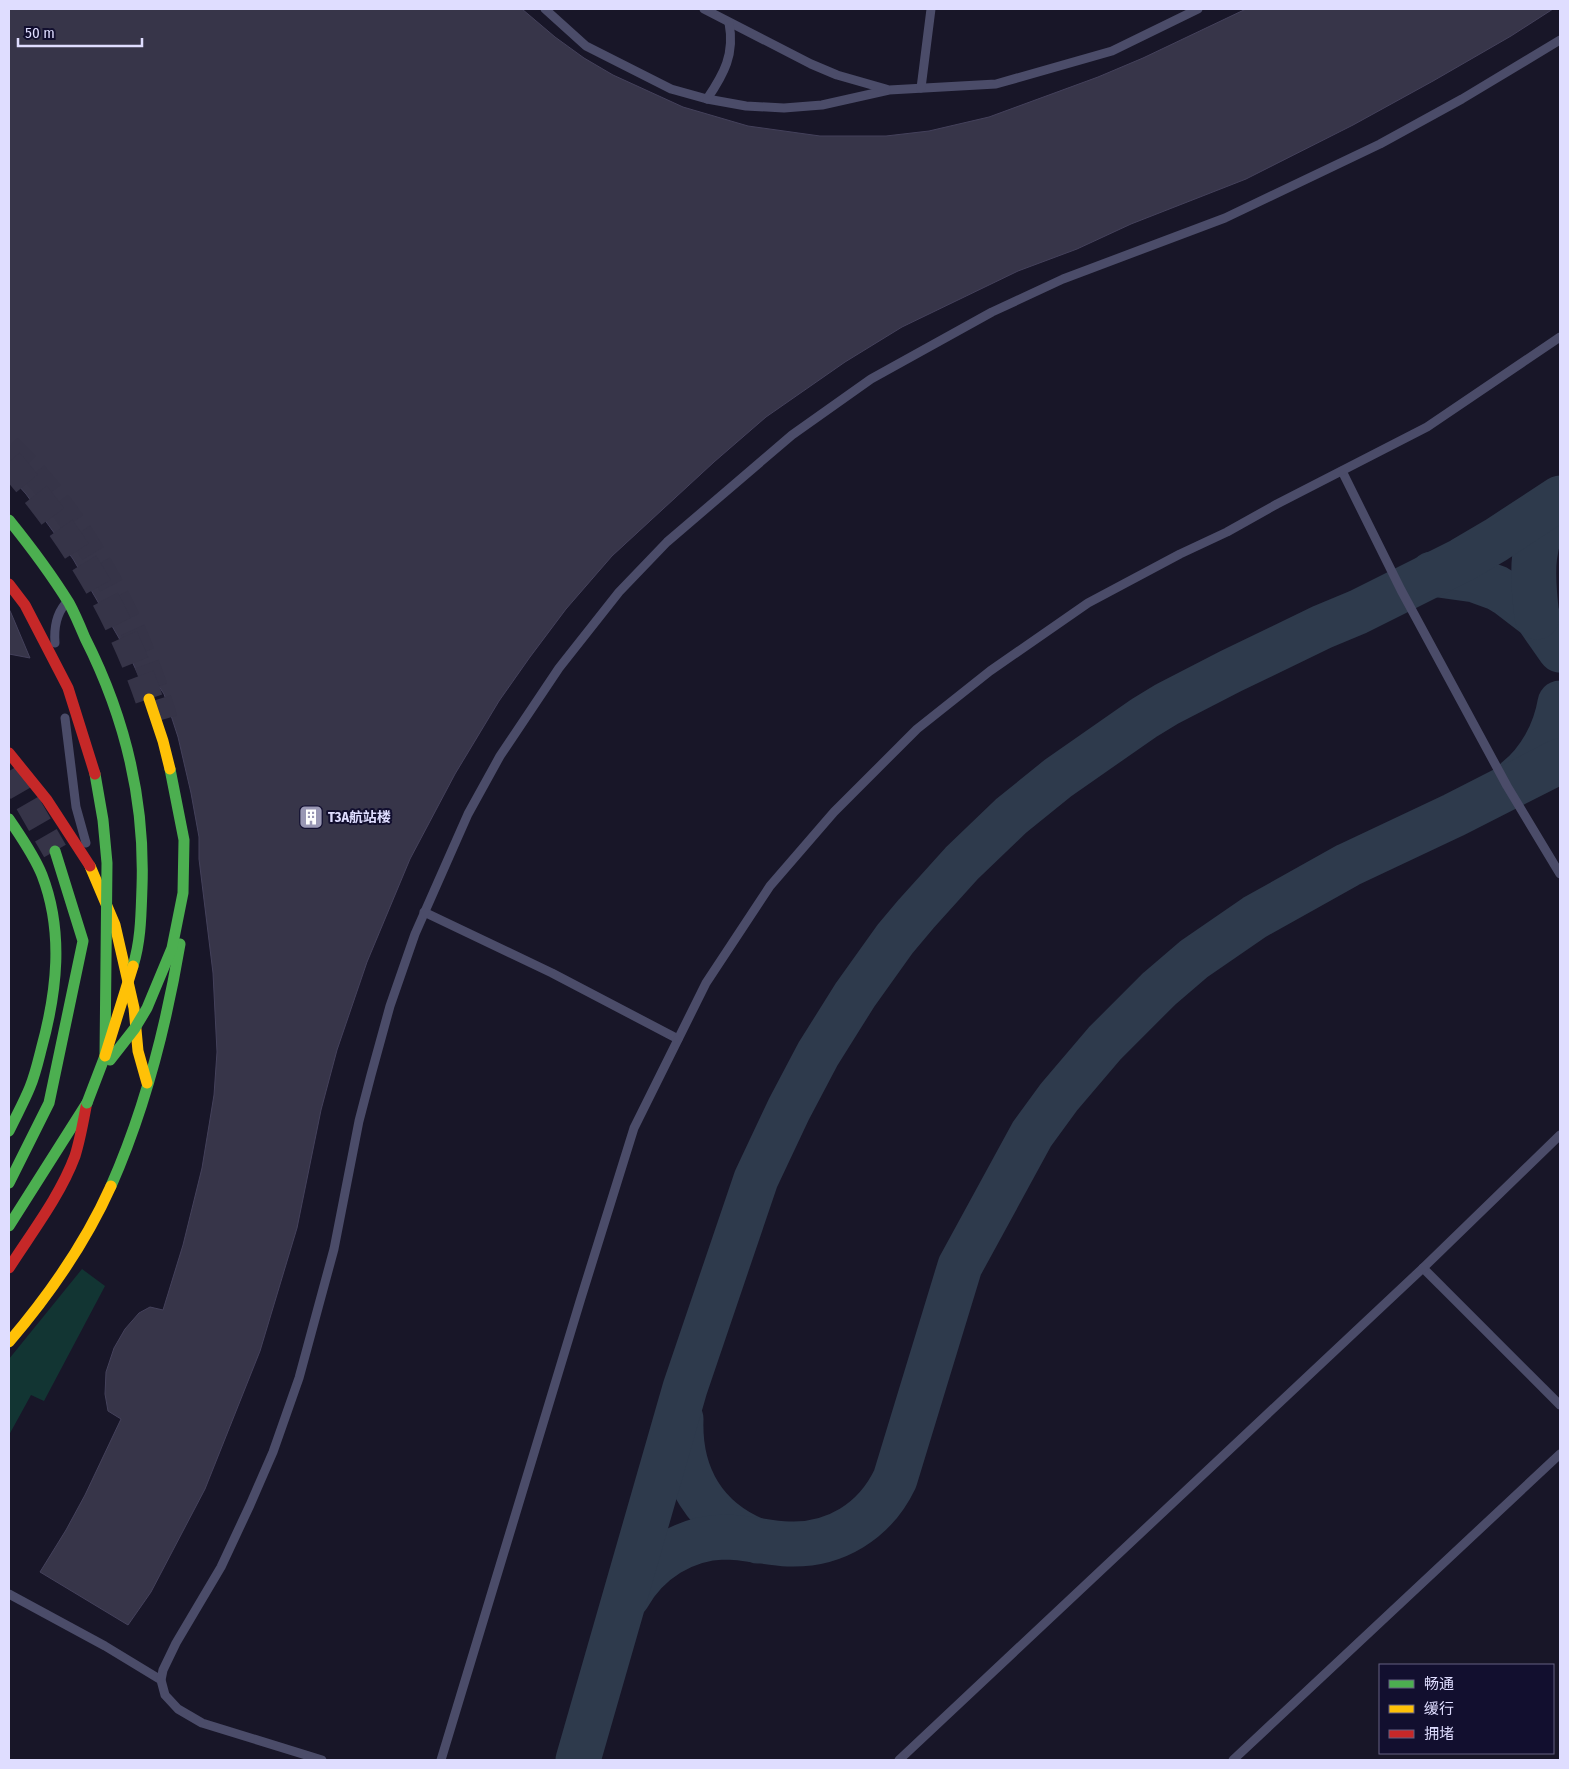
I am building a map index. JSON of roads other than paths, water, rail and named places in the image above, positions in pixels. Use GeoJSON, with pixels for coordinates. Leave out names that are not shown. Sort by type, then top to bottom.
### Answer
{"type":"FeatureCollection","features":[{"type":"Feature","properties":{"kind":"main road"},"geometry":{"type":"LineString","coordinates":[[9,520],[29,545],[69,604],[98,663],[124,735],[139,805],[143,866],[141,929],[134,963],[100,1073],[87,1103],[9,1226]]}},
{"type":"Feature","properties":{"kind":"main road"},"geometry":{"type":"LineString","coordinates":[[9,584],[25,605],[68,688],[94,774],[107,863],[105,1056]]}},
{"type":"Feature","properties":{"kind":"main road"},"geometry":{"type":"LineString","coordinates":[[100,1073],[135,1028],[147,1008],[172,948],[182,893],[184,840],[163,741],[149,699]]}},
{"type":"Feature","properties":{"kind":"main road"},"geometry":{"type":"LineString","coordinates":[[9,753],[47,800],[93,870],[114,925],[134,1008],[138,1052],[147,1083]]}},
{"type":"Feature","properties":{"kind":"main road"},"geometry":{"type":"LineString","coordinates":[[9,1342],[47,1296],[83,1242],[99,1213],[120,1167],[135,1126],[162,1034],[174,980],[189,886],[179,777]]}},
{"type":"Feature","properties":{"kind":"main road"},"geometry":{"type":"LineString","coordinates":[[9,819],[24,841],[41,874],[53,909],[58,952],[54,1000],[45,1036],[29,1090],[9,1131]]}},
{"type":"Feature","properties":{"kind":"main road"},"geometry":{"type":"LineString","coordinates":[[10,1180],[48,1103],[83,941],[55,851]]}},
{"type":"Feature","properties":{"kind":"main road"},"geometry":{"type":"LineString","coordinates":[[9,1268],[47,1209],[72,1161],[81,1137],[87,1103]]}},
{"type":"Feature","properties":{"kind":"lane"},"geometry":{"type":"LineString","coordinates":[[545,9],[586,46],[671,89],[708,99],[746,106],[784,108],[822,105],[889,90],[996,84],[1112,51],[1198,9]]}},
{"type":"Feature","properties":{"kind":"lane"},"geometry":{"type":"LineString","coordinates":[[704,9],[820,68],[837,75],[889,90]]}},
{"type":"Feature","properties":{"kind":"lane"},"geometry":{"type":"LineString","coordinates":[[921,88],[931,9]]}},
{"type":"Feature","properties":{"kind":"lane"},"geometry":{"type":"LineString","coordinates":[[708,99],[724,70],[730,54],[732,38],[729,23]]}},
{"type":"Feature","properties":{"kind":"lane"},"geometry":{"type":"LineString","coordinates":[[322,1760],[202,1723],[178,1709],[165,1695],[161,1680],[163,1670],[176,1643],[221,1567],[244,1519],[273,1452],[299,1378],[334,1249],[359,1121],[371,1075],[390,1006],[424,912],[468,814],[500,756],[548,684],[590,626],[619,592],[667,542],[792,435],[871,378],[992,312],[1063,279],[1225,218],[1380,144],[1446,108],[1560,40]]}},
{"type":"Feature","properties":{"kind":"lane"},"geometry":{"type":"LineString","coordinates":[[441,1760],[580,1298],[634,1128],[706,983],[770,886],[834,812],[917,729],[990,671],[1088,603],[1427,427],[1560,337]]}},
{"type":"Feature","properties":{"kind":"lane"},"geometry":{"type":"LineString","coordinates":[[1342,471],[1401,590],[1498,769],[1560,874]]}},
{"type":"Feature","properties":{"kind":"lane"},"geometry":{"type":"LineString","coordinates":[[63,700],[54,632],[59,611],[76,591]]}},
{"type":"Feature","properties":{"kind":"lane"},"geometry":{"type":"LineString","coordinates":[[64,710],[76,807],[93,870]]}},
{"type":"Feature","properties":{"kind":"lane"},"geometry":{"type":"LineString","coordinates":[[424,912],[552,973],[678,1039]]}},
{"type":"Feature","properties":{"kind":"lane"},"geometry":{"type":"LineString","coordinates":[[898,1760],[1424,1268],[1560,1136]]}},
{"type":"Feature","properties":{"kind":"lane"},"geometry":{"type":"LineString","coordinates":[[1424,1268],[1560,1405]]}},
{"type":"Feature","properties":{"kind":"lane"},"geometry":{"type":"LineString","coordinates":[[1233,1760],[1560,1454]]}},
{"type":"Feature","properties":{"kind":"lane"},"geometry":{"type":"LineString","coordinates":[[9,1594],[105,1646],[161,1680]]}},
{"type":"Feature","properties":{"kind":"tunnel"},"geometry":{"type":"LineString","coordinates":[[9,447],[36,475],[61,506],[104,573],[139,645],[165,719]]}},
{"type":"Feature","properties":{"kind":"tunnel"},"geometry":{"type":"LineString","coordinates":[[9,462],[53,516],[91,573],[123,634],[149,699]]}},
{"type":"Feature","properties":{"kind":"tunnel"},"geometry":{"type":"LineString","coordinates":[[9,771],[55,851]]}},
{"type":"Feature","properties":{"kind":"place","name":"T3A航站楼"},"geometry":{"type":"Point","coordinates":[311,817]}}]}
